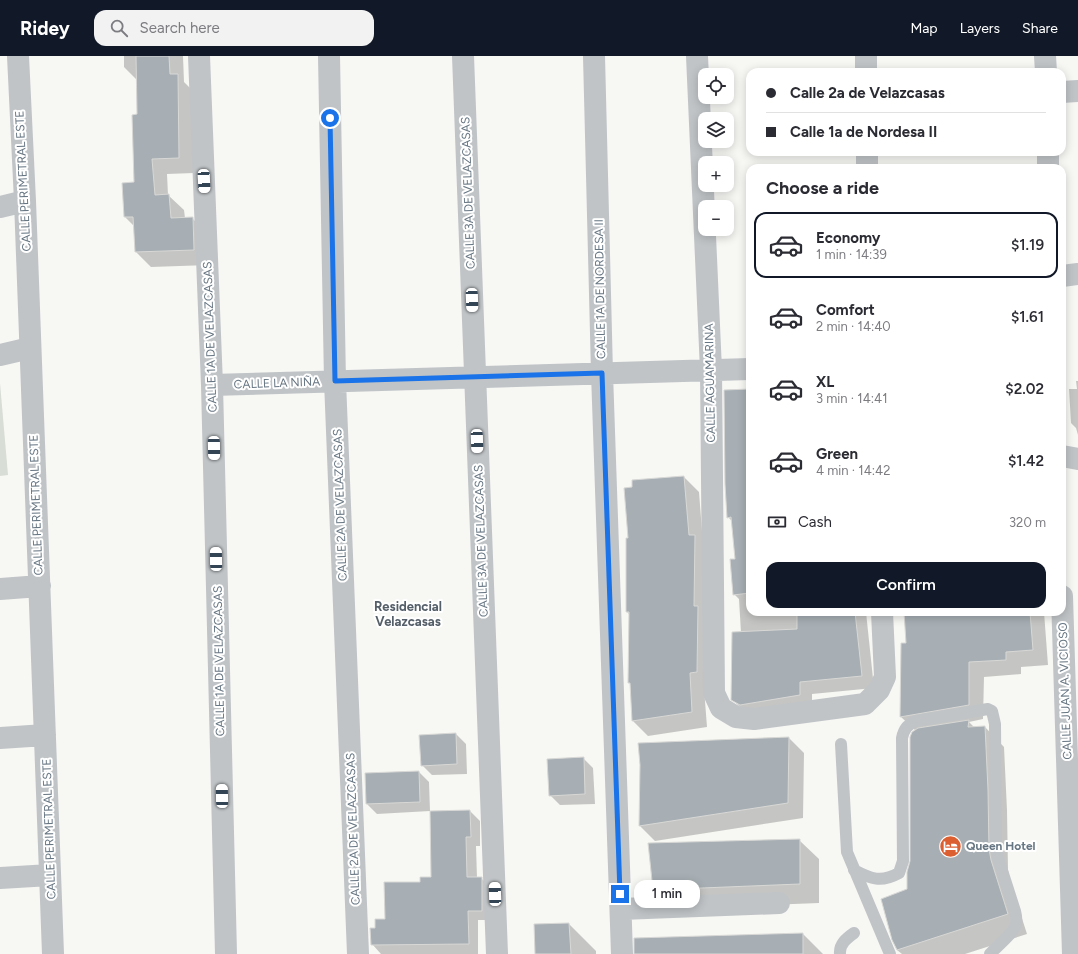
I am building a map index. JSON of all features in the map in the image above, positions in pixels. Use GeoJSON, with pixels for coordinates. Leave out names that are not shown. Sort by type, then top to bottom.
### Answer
{"type":"FeatureCollection","features":[{"type":"Feature","properties":{"kind":"street","name":"CALLE 1A DE VELAZCASAS"},"geometry":{"type":"LineString","coordinates":[[199,56],[212,385],[226,954]]}},
{"type":"Feature","properties":{"kind":"street","name":"CALLE 2A DE VELAZCASAS"},"geometry":{"type":"LineString","coordinates":[[329,56],[335,381],[358,954]]}},
{"type":"Feature","properties":{"kind":"street","name":"CALLE 3A DE VELAZCASAS"},"geometry":{"type":"LineString","coordinates":[[463,56],[497,954]]}},
{"type":"Feature","properties":{"kind":"street","name":"CALLE 1A DE NORDESA II"},"geometry":{"type":"LineString","coordinates":[[594,56],[602,373],[622,954]]}},
{"type":"Feature","properties":{"kind":"street","name":"CALLE AGUAMARINA"},"geometry":{"type":"LineString","coordinates":[[697,56],[711,370],[714,693],[721,708],[736,717],[754,719],[865,704],[879,690],[885,676],[882,616]]}},
{"type":"Feature","properties":{"kind":"street"},"geometry":{"type":"LineString","coordinates":[[866,56],[866,68]]}},
{"type":"Feature","properties":{"kind":"street"},"geometry":{"type":"LineString","coordinates":[[1045,56],[1046,68]]}},
{"type":"Feature","properties":{"kind":"street","name":"CALLE PERIMETRAL ESTE"},"geometry":{"type":"LineString","coordinates":[[12,71],[25,201],[53,954]]}},
{"type":"Feature","properties":{"kind":"street"},"geometry":{"type":"LineString","coordinates":[[1066,92],[1078,91]]}},
{"type":"Feature","properties":{"kind":"street"},"geometry":{"type":"LineString","coordinates":[[0,207],[25,201]]}},
{"type":"Feature","properties":{"kind":"street"},"geometry":{"type":"LineString","coordinates":[[1066,276],[1078,274]]}},
{"type":"Feature","properties":{"kind":"street"},"geometry":{"type":"LineString","coordinates":[[0,355],[30,348]]}},
{"type":"Feature","properties":{"kind":"street","name":"CALLE LA NIÑA"},"geometry":{"type":"LineString","coordinates":[[212,385],[746,368]]}},
{"type":"Feature","properties":{"kind":"street"},"geometry":{"type":"LineString","coordinates":[[1066,457],[1078,459]]}},
{"type":"Feature","properties":{"kind":"street"},"geometry":{"type":"LineString","coordinates":[[0,589],[40,586]]}},
{"type":"Feature","properties":{"kind":"street","name":"CALLE JUAN A. VICIOSO"},"geometry":{"type":"LineString","coordinates":[[1063,616],[1073,954]]}},
{"type":"Feature","properties":{"kind":"street"},"geometry":{"type":"LineString","coordinates":[[0,738],[45,735]]}},
{"type":"Feature","properties":{"kind":"street"},"geometry":{"type":"LineString","coordinates":[[0,878],[50,875]]}},
{"type":"Feature","properties":{"kind":"street"},"geometry":{"type":"LineString","coordinates":[[621,909],[779,903]]}},
{"type":"Feature","properties":{"kind":"lane"},"geometry":{"type":"LineString","coordinates":[[854,870],[864,876],[877,880],[890,878],[899,873],[903,861],[902,738],[908,725],[916,721],[988,709],[992,712],[995,724],[996,848],[1016,917],[1014,930],[990,954]]}},
{"type":"Feature","properties":{"kind":"lane"},"geometry":{"type":"LineString","coordinates":[[841,744],[847,852],[890,954]]}},
{"type":"Feature","properties":{"kind":"lane"},"geometry":{"type":"LineString","coordinates":[[840,954],[844,940],[854,933]]}},
{"type":"Feature","properties":{"kind":"shaded area"},"geometry":{"type":"Polygon","coordinates":[[[0,383],[8,475],[0,476],[0,383]]]}},
{"type":"Feature","properties":{"kind":"building"},"geometry":{"type":"Polygon","coordinates":[[[136,56],[169,56],[170,74],[178,74],[179,158],[152,159],[155,195],[169,194],[171,218],[193,217],[194,250],[135,252],[133,217],[124,217],[122,183],[134,182],[132,115],[137,114],[136,56]]]}},
{"type":"Feature","properties":{"kind":"building"},"geometry":{"type":"Polygon","coordinates":[[[746,389],[746,593],[733,595],[730,559],[735,559],[731,517],[727,518],[725,484],[724,390],[746,389]]]}},
{"type":"Feature","properties":{"kind":"building"},"geometry":{"type":"Polygon","coordinates":[[[684,476],[689,535],[695,535],[694,606],[698,606],[697,672],[690,673],[692,712],[632,721],[630,683],[628,683],[629,612],[626,612],[626,538],[628,538],[624,488],[632,487],[632,480],[684,476]]]}},
{"type":"Feature","properties":{"kind":"building"},"geometry":{"type":"Polygon","coordinates":[[[797,616],[855,616],[862,676],[800,682],[800,695],[740,705],[731,700],[732,632],[797,629],[797,616]]]}},
{"type":"Feature","properties":{"kind":"building"},"geometry":{"type":"Polygon","coordinates":[[[904,616],[1030,616],[1033,650],[1006,652],[1006,660],[969,662],[969,705],[900,717],[901,643],[906,643],[904,616]]]}},
{"type":"Feature","properties":{"kind":"building","name":"Queen Hotel"},"geometry":{"type":"Polygon","coordinates":[[[969,720],[968,727],[985,726],[989,849],[1008,914],[897,950],[892,940],[881,899],[907,889],[907,872],[910,861],[910,737],[912,732],[918,728],[969,720]]]}},
{"type":"Feature","properties":{"kind":"building"},"geometry":{"type":"Polygon","coordinates":[[[456,733],[457,764],[421,766],[419,735],[456,733]]]}},
{"type":"Feature","properties":{"kind":"building"},"geometry":{"type":"Polygon","coordinates":[[[789,737],[788,803],[639,826],[640,765],[638,743],[789,737]]]}},
{"type":"Feature","properties":{"kind":"building"},"geometry":{"type":"Polygon","coordinates":[[[584,757],[585,794],[549,796],[547,759],[584,757]]]}},
{"type":"Feature","properties":{"kind":"building"},"geometry":{"type":"Polygon","coordinates":[[[419,771],[420,802],[366,804],[365,773],[419,771]]]}},
{"type":"Feature","properties":{"kind":"building"},"geometry":{"type":"Polygon","coordinates":[[[470,810],[471,837],[466,837],[467,877],[482,877],[482,911],[468,911],[469,944],[371,945],[370,928],[375,928],[375,919],[385,919],[384,882],[420,882],[420,877],[431,877],[430,811],[470,810]]]}},
{"type":"Feature","properties":{"kind":"building"},"geometry":{"type":"Polygon","coordinates":[[[800,839],[800,884],[653,890],[648,843],[800,839]]]}},
{"type":"Feature","properties":{"kind":"building"},"geometry":{"type":"Polygon","coordinates":[[[569,923],[571,954],[535,954],[534,924],[569,923]]]}},
{"type":"Feature","properties":{"kind":"building"},"geometry":{"type":"Polygon","coordinates":[[[803,933],[803,954],[634,954],[634,938],[803,933]]]}},
{"type":"Feature","properties":{"kind":"place","name":"Queen Hotel"},"geometry":{"type":"Point","coordinates":[950,846]}},
{"type":"Feature","properties":{"kind":"district","name":"Residencial Velazcasas"},"geometry":{"type":"Point","coordinates":[408,614]}},
{"type":"Feature","properties":{"kind":"route"},"geometry":{"type":"LineString","coordinates":[[330,118],[335,381],[602,373],[620,894]]}}]}
